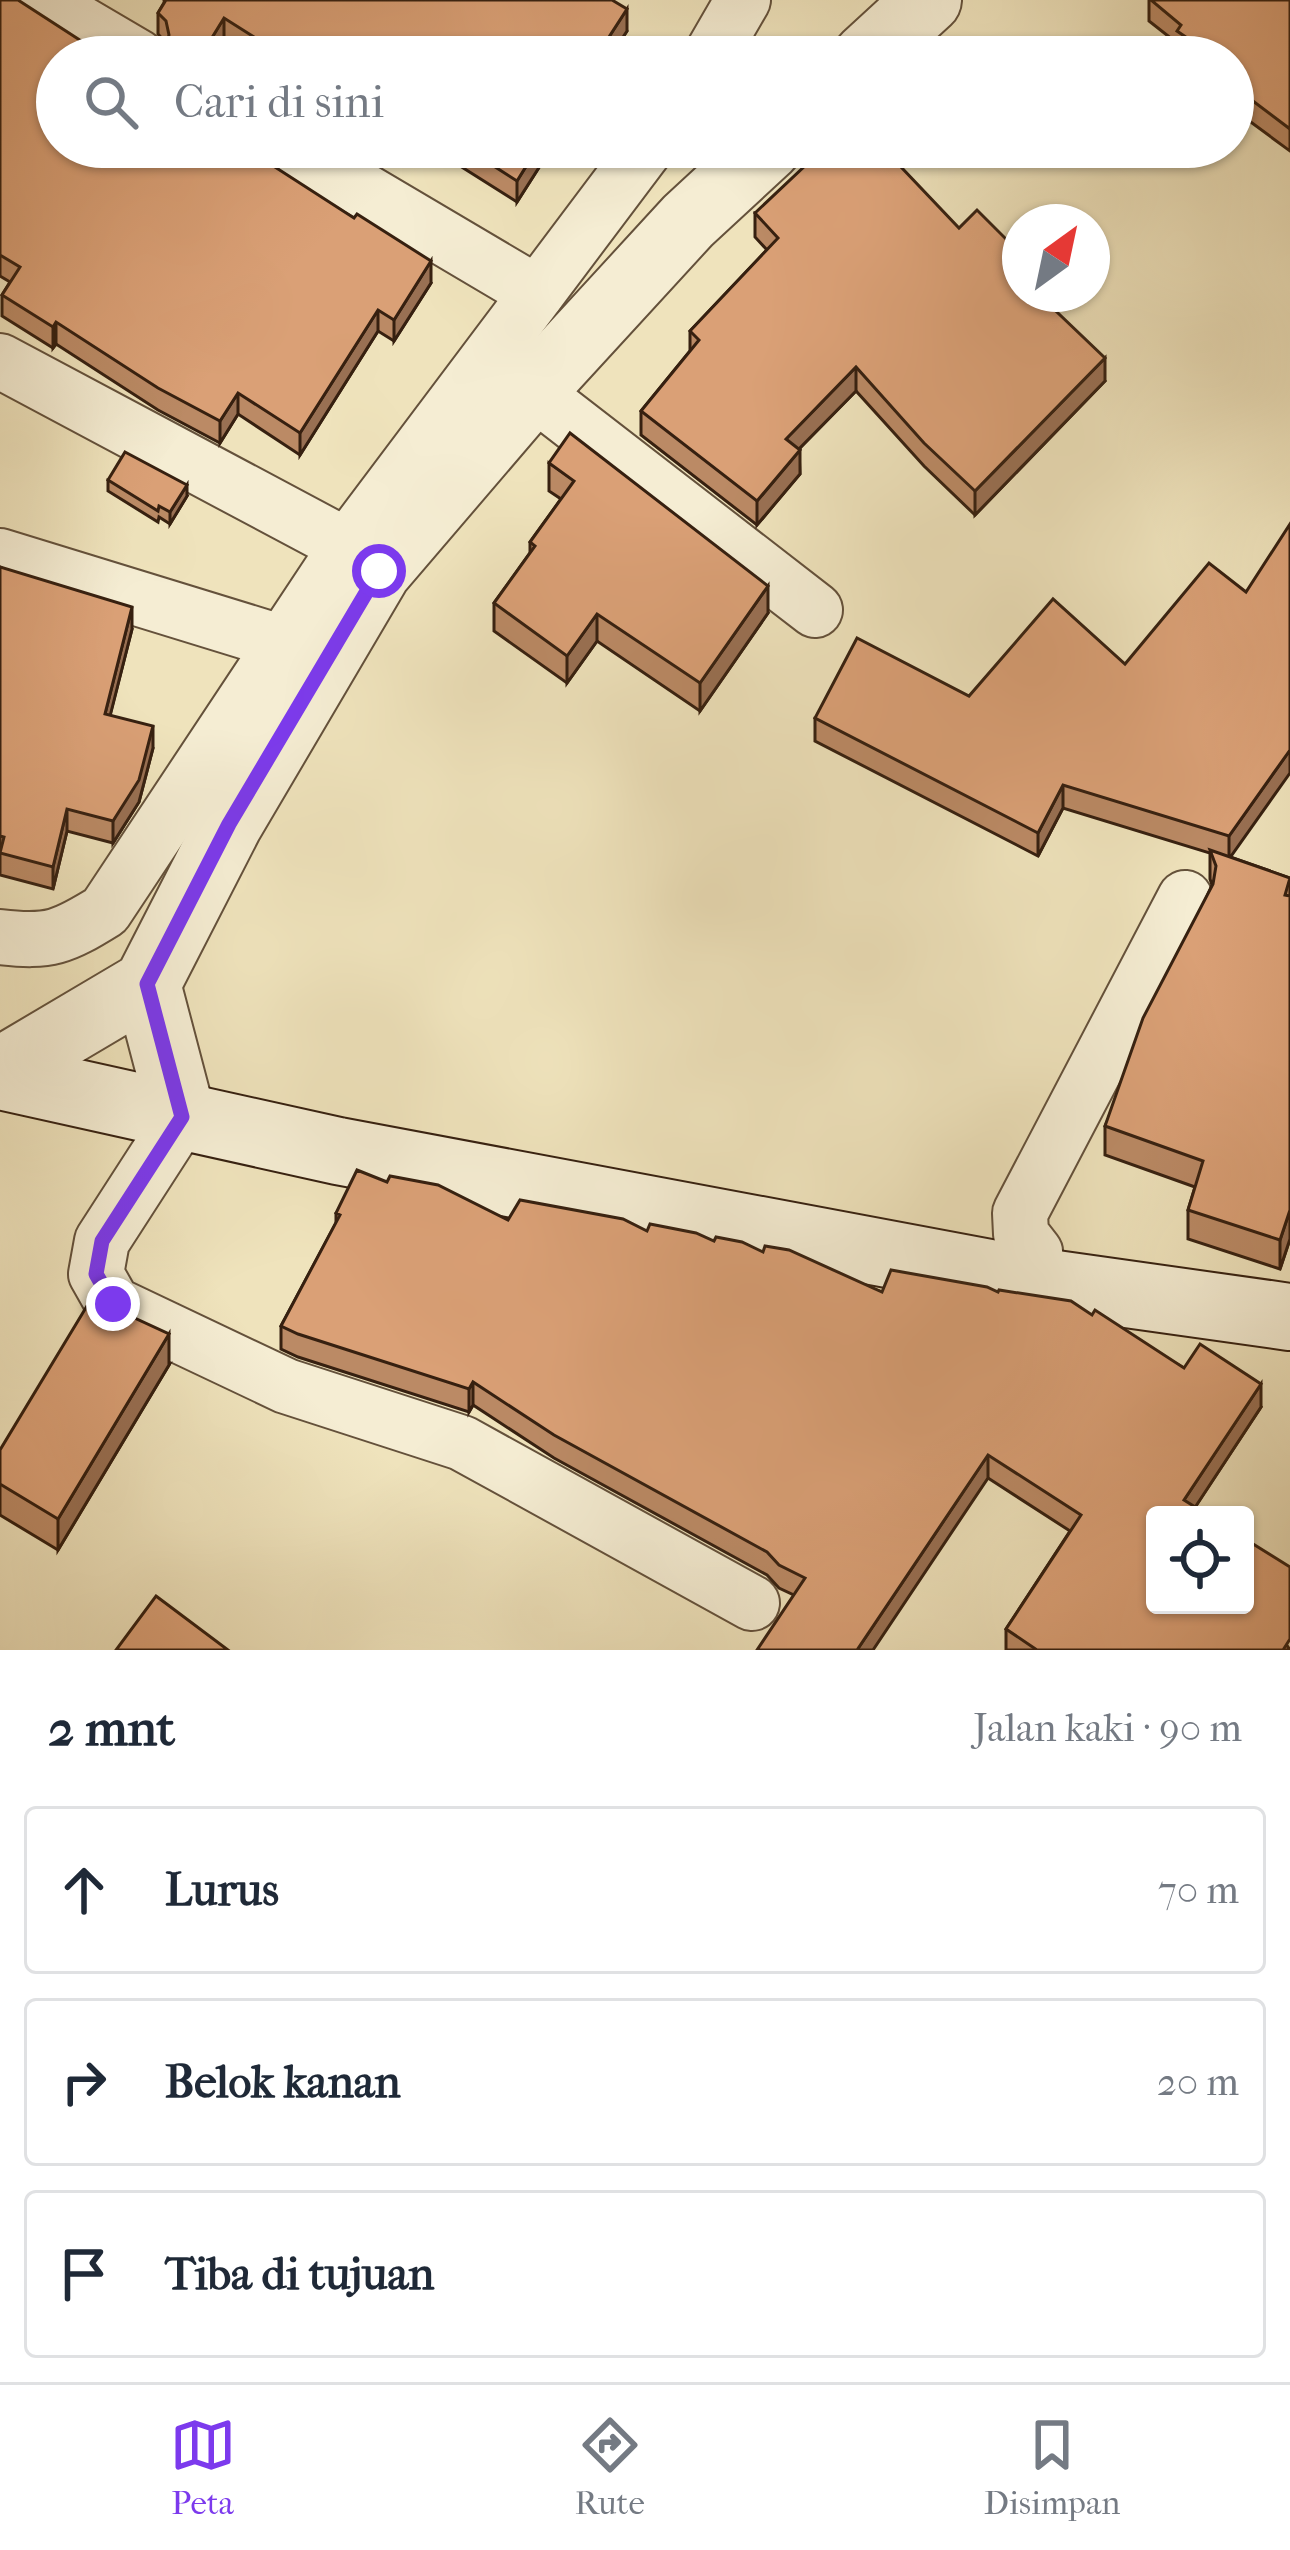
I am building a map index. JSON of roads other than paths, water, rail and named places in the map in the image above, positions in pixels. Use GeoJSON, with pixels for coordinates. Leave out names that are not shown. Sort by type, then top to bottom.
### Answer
{"type":"FeatureCollection","features":[{"type":"Feature","properties":{"kind":"street"},"geometry":{"type":"LineString","coordinates":[[41,0],[102,36]]}},
{"type":"Feature","properties":{"kind":"street"},"geometry":{"type":"LineString","coordinates":[[889,36],[928,0]]}},
{"type":"Feature","properties":{"kind":"street"},"geometry":{"type":"LineString","coordinates":[[719,36],[734,3]]}},
{"type":"Feature","properties":{"kind":"street"},"geometry":{"type":"LineString","coordinates":[[326,168],[537,292]]}},
{"type":"Feature","properties":{"kind":"street"},"geometry":{"type":"LineString","coordinates":[[0,937],[34,941],[67,935],[105,911],[347,546],[631,168]]}},
{"type":"Feature","properties":{"kind":"street"},"geometry":{"type":"LineString","coordinates":[[0,1074],[157,963],[229,824],[379,571],[532,391],[688,221],[745,168]]}},
{"type":"Feature","properties":{"kind":"street"},"geometry":{"type":"LineString","coordinates":[[0,361],[347,546]]}},
{"type":"Feature","properties":{"kind":"street"},"geometry":{"type":"LineString","coordinates":[[532,391],[815,610]]}},
{"type":"Feature","properties":{"kind":"street"},"geometry":{"type":"LineString","coordinates":[[0,556],[283,643]]}},
{"type":"Feature","properties":{"kind":"street"},"geometry":{"type":"LineString","coordinates":[[1028,1280],[1035,1252],[1022,1234],[1020,1213],[1185,898]]}},
{"type":"Feature","properties":{"kind":"street"},"geometry":{"type":"LineString","coordinates":[[105,911],[127,926],[157,963],[182,1117],[102,1241],[96,1274],[113,1304],[286,1386],[462,1443],[752,1603]]}},
{"type":"Feature","properties":{"kind":"street"},"geometry":{"type":"LineString","coordinates":[[0,1074],[338,1151],[1028,1280],[1290,1317]]}}]}
